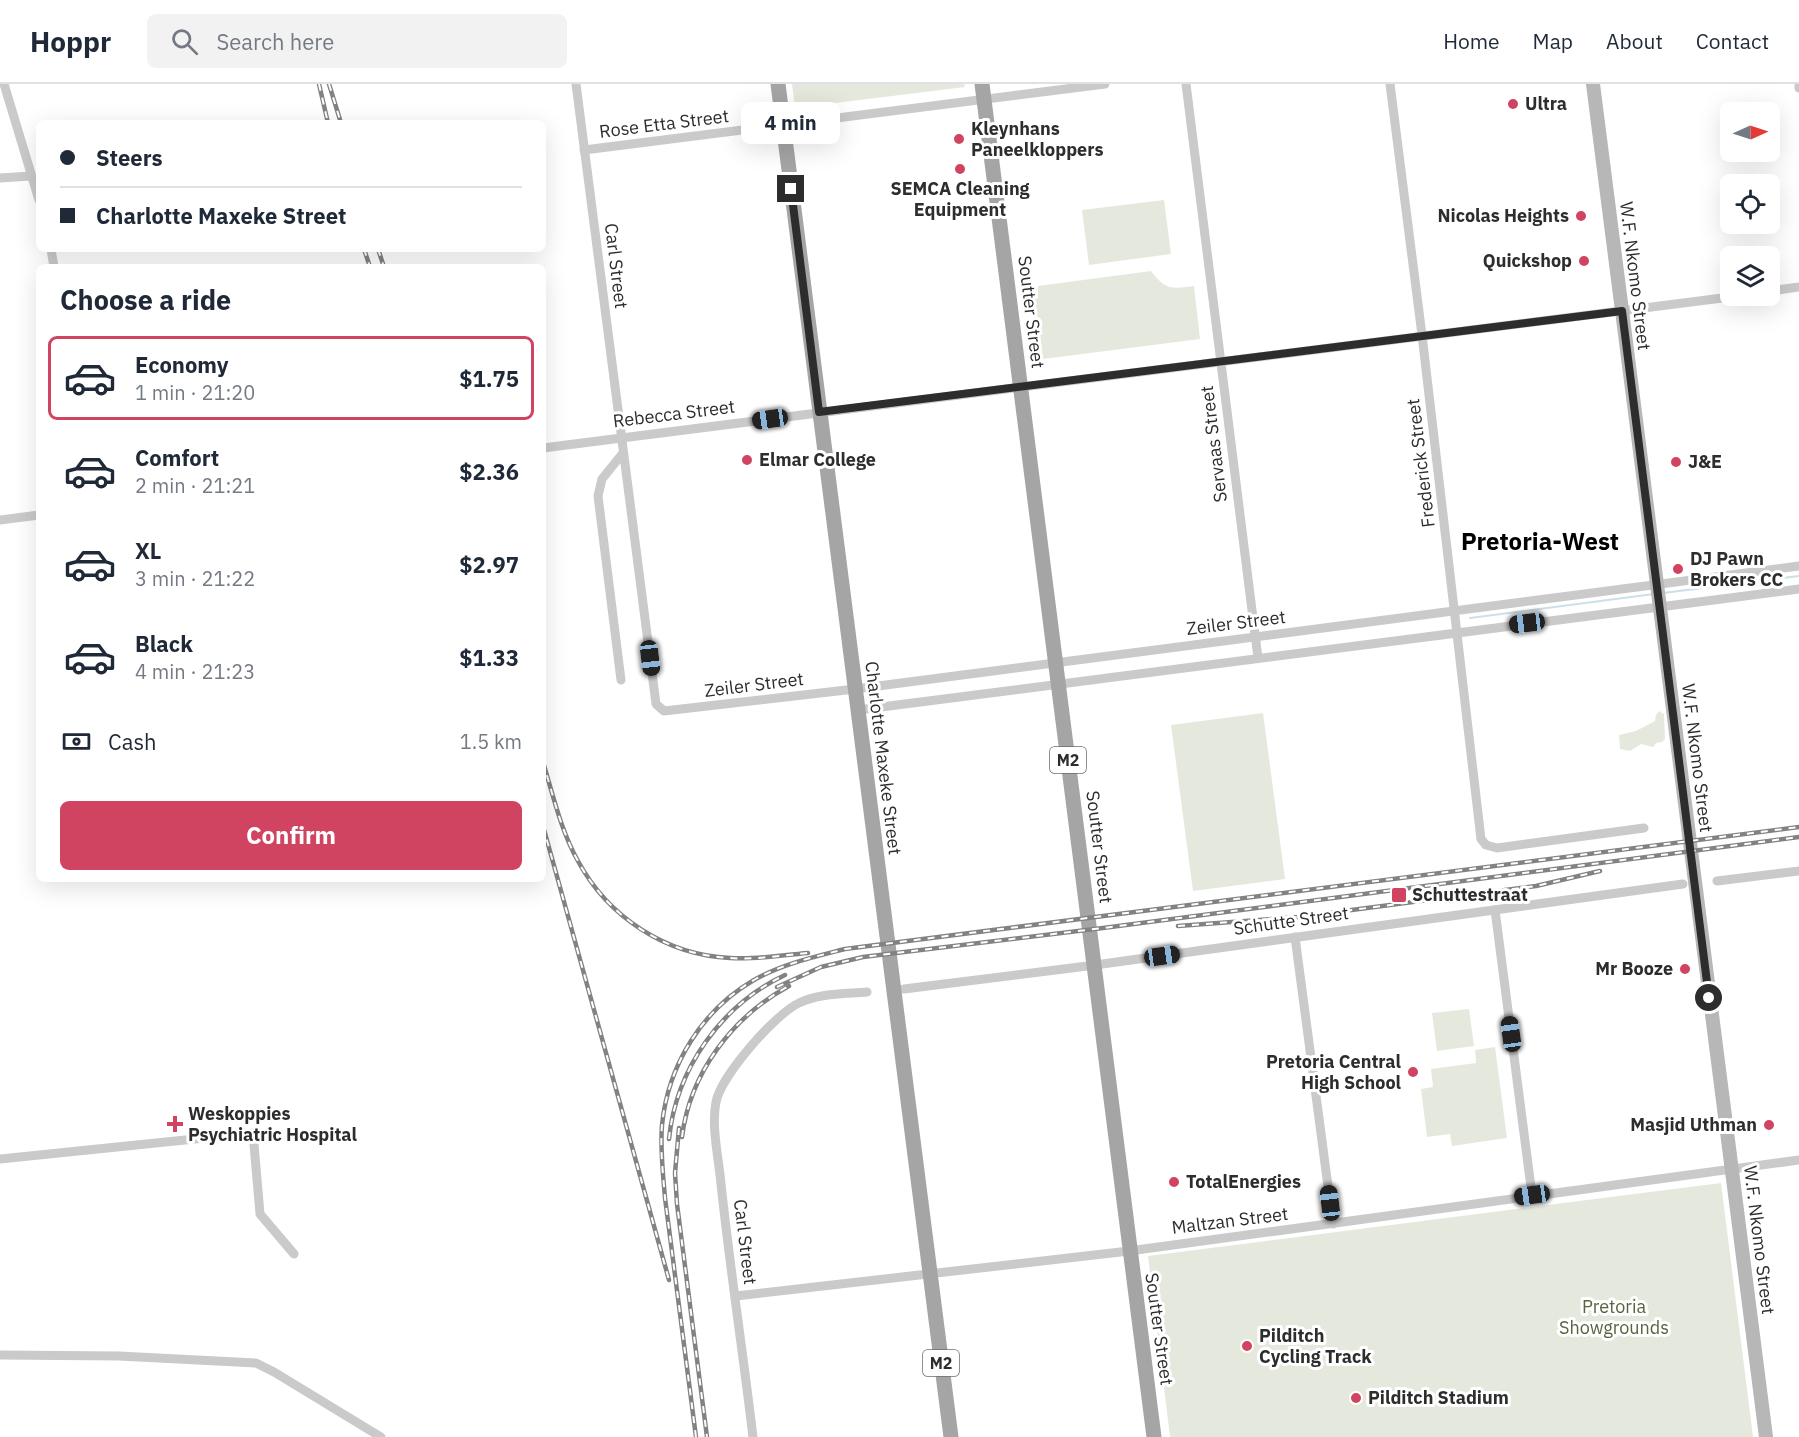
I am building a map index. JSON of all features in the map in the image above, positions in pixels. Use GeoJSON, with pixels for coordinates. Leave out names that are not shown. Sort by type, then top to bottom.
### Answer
{"type":"FeatureCollection","features":[{"type":"Feature","properties":{"kind":"main road","name":"Charlotte Maxeke Street"},"geometry":{"type":"LineString","coordinates":[[778,84],[951,1437]]}},
{"type":"Feature","properties":{"kind":"main road","name":"W.F. Nkomo Street"},"geometry":{"type":"LineString","coordinates":[[1593,84],[1766,1437]]}},
{"type":"Feature","properties":{"kind":"main road","name":"Soutter Street"},"geometry":{"type":"LineString","coordinates":[[983,91],[1154,1437]]}},
{"type":"Feature","properties":{"kind":"street"},"geometry":{"type":"LineString","coordinates":[[4,84],[36,191]]}},
{"type":"Feature","properties":{"kind":"street","name":"Carl Street"},"geometry":{"type":"LineString","coordinates":[[576,84],[656,704],[665,712],[676,711]]}},
{"type":"Feature","properties":{"kind":"street","name":"Rose Etta Street"},"geometry":{"type":"LineString","coordinates":[[584,150],[783,125],[983,91],[1105,84]]}},
{"type":"Feature","properties":{"kind":"street","name":"Servaas Street"},"geometry":{"type":"LineString","coordinates":[[1186,84],[1258,658]]}},
{"type":"Feature","properties":{"kind":"street","name":"Frederick Street"},"geometry":{"type":"LineString","coordinates":[[1390,84],[1481,839],[1486,845],[1497,848],[1644,828]]}},
{"type":"Feature","properties":{"kind":"street"},"geometry":{"type":"LineString","coordinates":[[0,178],[31,176]]}},
{"type":"Feature","properties":{"kind":"street"},"geometry":{"type":"LineString","coordinates":[[1780,290],[1799,287]]}},
{"type":"Feature","properties":{"kind":"street","name":"Rebecca Street"},"geometry":{"type":"LineString","coordinates":[[546,448],[1720,298]]}},
{"type":"Feature","properties":{"kind":"street"},"geometry":{"type":"LineString","coordinates":[[621,680],[598,496],[602,479],[623,453]]}},
{"type":"Feature","properties":{"kind":"street"},"geometry":{"type":"LineString","coordinates":[[0,520],[36,515]]}},
{"type":"Feature","properties":{"kind":"street","name":"Zeiler Street"},"geometry":{"type":"LineString","coordinates":[[676,711],[1799,566]]}},
{"type":"Feature","properties":{"kind":"street","name":"Zeiler Street"},"geometry":{"type":"LineString","coordinates":[[858,710],[1659,605],[1799,589]]}},
{"type":"Feature","properties":{"kind":"street"},"geometry":{"type":"LineString","coordinates":[[1717,881],[1799,871]]}},
{"type":"Feature","properties":{"kind":"street","name":"Schutte Street"},"geometry":{"type":"LineString","coordinates":[[904,989],[1683,884]]}},
{"type":"Feature","properties":{"kind":"street"},"geometry":{"type":"LineString","coordinates":[[1495,910],[1532,1195]]}},
{"type":"Feature","properties":{"kind":"street"},"geometry":{"type":"LineString","coordinates":[[1295,937],[1333,1224]]}},
{"type":"Feature","properties":{"kind":"street","name":"Carl Street"},"geometry":{"type":"LineString","coordinates":[[753,1437],[714,1112],[719,1093],[767,1028],[800,1003],[819,997],[867,992]]}},
{"type":"Feature","properties":{"kind":"street"},"geometry":{"type":"LineString","coordinates":[[0,1159],[253,1133],[260,1214],[294,1254]]}},
{"type":"Feature","properties":{"kind":"street","name":"Maltzan Street"},"geometry":{"type":"LineString","coordinates":[[736,1296],[1129,1251],[1799,1160]]}},
{"type":"Feature","properties":{"kind":"street"},"geometry":{"type":"LineString","coordinates":[[0,1355],[119,1356],[154,1360],[256,1363],[381,1437]]}},
{"type":"Feature","properties":{"kind":"green space"},"geometry":{"type":"Polygon","coordinates":[[[792,84],[964,84],[965,87],[795,108],[792,84]]]}},
{"type":"Feature","properties":{"kind":"green space"},"geometry":{"type":"Polygon","coordinates":[[[1164,200],[1171,254],[1089,265],[1082,210],[1164,200]]]}},
{"type":"Feature","properties":{"kind":"green space"},"geometry":{"type":"Polygon","coordinates":[[[1151,271],[1160,282],[1169,287],[1194,286],[1200,339],[1043,359],[1035,299],[1038,298],[1038,286],[1151,271]]]}},
{"type":"Feature","properties":{"kind":"green space"},"geometry":{"type":"Polygon","coordinates":[[[1659,711],[1664,714],[1665,739],[1662,742],[1656,743],[1653,747],[1641,744],[1630,751],[1620,749],[1619,735],[1636,731],[1655,721],[1659,711]]]}},
{"type":"Feature","properties":{"kind":"green space"},"geometry":{"type":"Polygon","coordinates":[[[1263,713],[1285,879],[1193,891],[1171,725],[1263,713]]]}},
{"type":"Feature","properties":{"kind":"green space"},"geometry":{"type":"Polygon","coordinates":[[[1469,1009],[1474,1046],[1437,1051],[1432,1013],[1469,1009]]]}},
{"type":"Feature","properties":{"kind":"green space"},"geometry":{"type":"Polygon","coordinates":[[[1495,1047],[1507,1138],[1452,1146],[1450,1134],[1427,1137],[1421,1089],[1433,1087],[1431,1069],[1476,1063],[1475,1050],[1495,1047]]]}},
{"type":"Feature","properties":{"kind":"green space","name":"Pretoria Showgrounds"},"geometry":{"type":"Polygon","coordinates":[[[1721,1183],[1753,1437],[1170,1437],[1148,1256],[1721,1183]]]}},
{"type":"Feature","properties":{"kind":"waterway"},"geometry":{"type":"LineString","coordinates":[[1663,593],[1799,576]]}},
{"type":"Feature","properties":{"kind":"waterway"},"geometry":{"type":"LineString","coordinates":[[1470,618],[1654,594]]}},
{"type":"Feature","properties":{"kind":"railway"},"geometry":{"type":"LineString","coordinates":[[319,84],[327,120]]}},
{"type":"Feature","properties":{"kind":"railway"},"geometry":{"type":"LineString","coordinates":[[329,84],[340,120]]}},
{"type":"Feature","properties":{"kind":"railway"},"geometry":{"type":"LineString","coordinates":[[365,252],[369,264]]}},
{"type":"Feature","properties":{"kind":"railway"},"geometry":{"type":"LineString","coordinates":[[379,252],[383,264]]}},
{"type":"Feature","properties":{"kind":"railway"},"geometry":{"type":"LineString","coordinates":[[546,772],[562,825],[578,861],[605,899],[622,916],[662,941],[706,955],[750,958],[808,953]]}},
{"type":"Feature","properties":{"kind":"railway"},"geometry":{"type":"LineString","coordinates":[[696,1437],[665,1198],[662,1125],[672,1081],[691,1041],[719,1007],[735,992],[754,980],[787,965],[845,949],[1799,827]]}},
{"type":"Feature","properties":{"kind":"railway"},"geometry":{"type":"LineString","coordinates":[[546,837],[669,1280]]}},
{"type":"Feature","properties":{"kind":"railway"},"geometry":{"type":"LineString","coordinates":[[777,987],[821,967],[863,957],[1799,837]]}},
{"type":"Feature","properties":{"kind":"railway"},"geometry":{"type":"LineString","coordinates":[[1178,926],[1298,917],[1536,886],[1600,871]]}},
{"type":"Feature","properties":{"kind":"railway"},"geometry":{"type":"LineString","coordinates":[[669,1139],[673,1113],[681,1088],[706,1042],[741,1003],[785,975]]}},
{"type":"Feature","properties":{"kind":"railway"},"geometry":{"type":"LineString","coordinates":[[682,1137],[694,1091],[717,1049],[749,1014],[789,986]]}},
{"type":"Feature","properties":{"kind":"railway"},"geometry":{"type":"LineString","coordinates":[[679,1128],[675,1173],[677,1204],[707,1437]]}},
{"type":"Feature","properties":{"kind":"place","name":"Ultra"},"geometry":{"type":"Point","coordinates":[1513,104]}},
{"type":"Feature","properties":{"kind":"place","name":"Kleynhans Paneelkloppers"},"geometry":{"type":"Point","coordinates":[959,139]}},
{"type":"Feature","properties":{"kind":"place","name":"SEMCA Cleaning Equipment"},"geometry":{"type":"Point","coordinates":[960,169]}},
{"type":"Feature","properties":{"kind":"place","name":"Nicolas Heights"},"geometry":{"type":"Point","coordinates":[1581,216]}},
{"type":"Feature","properties":{"kind":"place","name":"Quickshop"},"geometry":{"type":"Point","coordinates":[1584,261]}},
{"type":"Feature","properties":{"kind":"place","name":"Elmar College"},"geometry":{"type":"Point","coordinates":[747,460]}},
{"type":"Feature","properties":{"kind":"place","name":"J&E"},"geometry":{"type":"Point","coordinates":[1676,462]}},
{"type":"Feature","properties":{"kind":"place","name":"DJ Pawn Brokers CC"},"geometry":{"type":"Point","coordinates":[1678,569]}},
{"type":"Feature","properties":{"kind":"place","name":"Schuttestraat"},"geometry":{"type":"Point","coordinates":[1399,895]}},
{"type":"Feature","properties":{"kind":"place","name":"Mr Booze"},"geometry":{"type":"Point","coordinates":[1685,969]}},
{"type":"Feature","properties":{"kind":"place","name":"Pretoria Central High School"},"geometry":{"type":"Point","coordinates":[1413,1072]}},
{"type":"Feature","properties":{"kind":"place","name":"Weskoppies Psychiatric Hospital"},"geometry":{"type":"Point","coordinates":[175,1124]}},
{"type":"Feature","properties":{"kind":"place","name":"Masjid Uthman"},"geometry":{"type":"Point","coordinates":[1769,1125]}},
{"type":"Feature","properties":{"kind":"place","name":"TotalEnergies"},"geometry":{"type":"Point","coordinates":[1174,1182]}},
{"type":"Feature","properties":{"kind":"place","name":"Pilditch Cycling Track"},"geometry":{"type":"Point","coordinates":[1247,1346]}},
{"type":"Feature","properties":{"kind":"place","name":"Pilditch Stadium"},"geometry":{"type":"Point","coordinates":[1356,1398]}},
{"type":"Feature","properties":{"kind":"district","name":"Pretoria-West"},"geometry":{"type":"Point","coordinates":[1540,542]}},
{"type":"Feature","properties":{"kind":"route"},"geometry":{"type":"LineString","coordinates":[[791,189],[819,412],[1622,311],[1709,998]]}}]}
